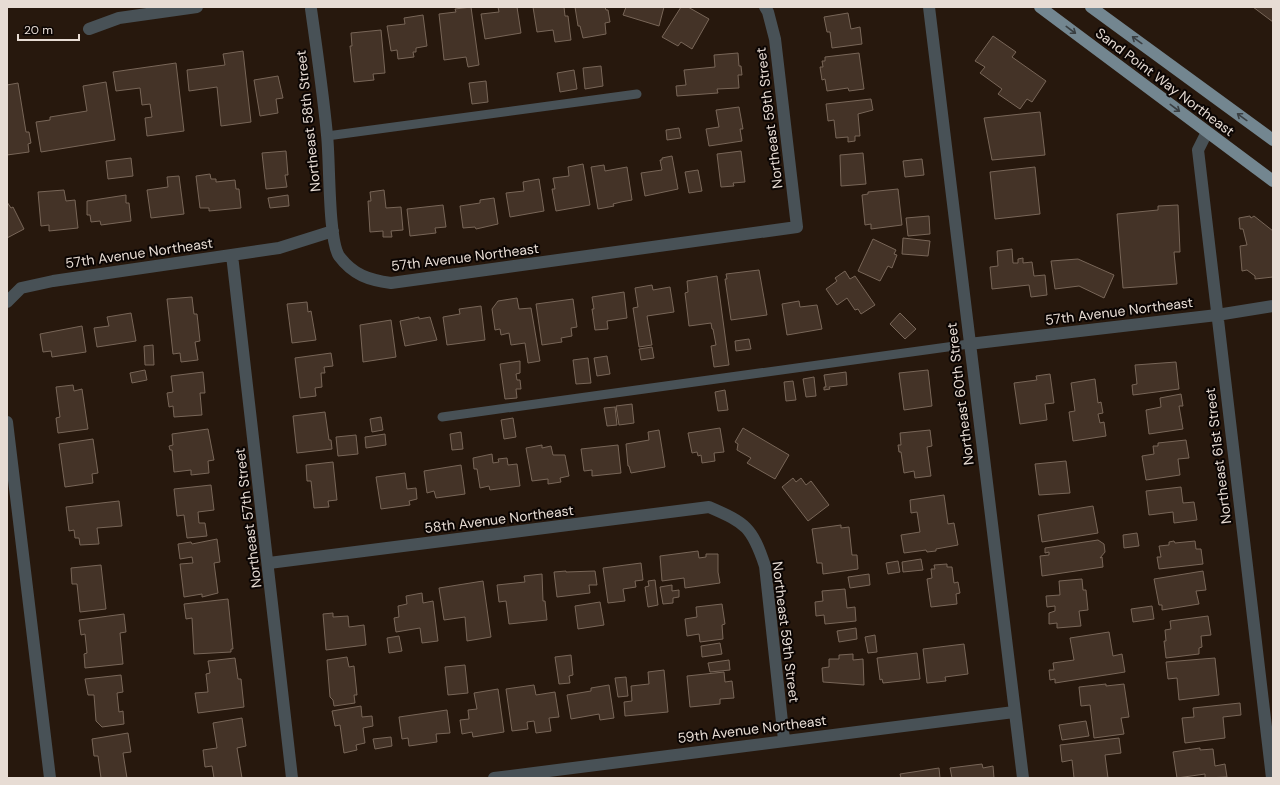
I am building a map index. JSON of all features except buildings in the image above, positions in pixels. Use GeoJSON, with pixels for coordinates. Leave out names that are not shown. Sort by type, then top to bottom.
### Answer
{"type":"FeatureCollection","features":[{"type":"Feature","properties":{"kind":"main road","name":"Sand Point Way Northeast"},"geometry":{"type":"LineString","coordinates":[[1040,7],[1273,181]]}},
{"type":"Feature","properties":{"kind":"main road","name":"Sand Point Way Northeast"},"geometry":{"type":"LineString","coordinates":[[1091,7],[1273,140]]}},
{"type":"Feature","properties":{"kind":"street"},"geometry":{"type":"LineString","coordinates":[[89,29],[119,18],[196,7]]}},
{"type":"Feature","properties":{"kind":"street","name":"Northeast 59th Street"},"geometry":{"type":"LineString","coordinates":[[765,7],[768,12],[775,39],[797,227]]}},
{"type":"Feature","properties":{"kind":"street","name":"Northeast 60th Street"},"geometry":{"type":"LineString","coordinates":[[929,7],[1023,778]]}},
{"type":"Feature","properties":{"kind":"street","name":"Northeast 58th Street"},"geometry":{"type":"LineString","coordinates":[[311,8],[327,136],[333,231]]}},
{"type":"Feature","properties":{"kind":"street","name":"Northeast 61st Street"},"geometry":{"type":"LineString","coordinates":[[1207,132],[1198,150],[1272,778]]}},
{"type":"Feature","properties":{"kind":"street","name":"57th Avenue Northeast"},"geometry":{"type":"LineString","coordinates":[[7,302],[20,288],[53,280],[279,248],[333,231],[338,254],[350,268],[368,280],[391,283],[797,227]]}},
{"type":"Feature","properties":{"kind":"street","name":"Northeast 57th Street"},"geometry":{"type":"LineString","coordinates":[[232,255],[292,778]]}},
{"type":"Feature","properties":{"kind":"street","name":"57th Avenue Northeast"},"geometry":{"type":"LineString","coordinates":[[969,344],[1217,315],[1273,306]]}},
{"type":"Feature","properties":{"kind":"street"},"geometry":{"type":"LineString","coordinates":[[7,422],[50,778]]}},
{"type":"Feature","properties":{"kind":"street","name":"58th Avenue Northeast"},"geometry":{"type":"LineString","coordinates":[[268,563],[709,507],[731,517]]}},
{"type":"Feature","properties":{"kind":"street","name":"Northeast 59th Street"},"geometry":{"type":"LineString","coordinates":[[731,517],[748,528],[758,546],[765,566],[784,740]]}},
{"type":"Feature","properties":{"kind":"street","name":"59th Avenue Northeast"},"geometry":{"type":"LineString","coordinates":[[494,778],[1014,712]]}},
{"type":"Feature","properties":{"kind":"lane"},"geometry":{"type":"LineString","coordinates":[[327,136],[637,94]]}},
{"type":"Feature","properties":{"kind":"lane"},"geometry":{"type":"LineString","coordinates":[[442,416],[969,344]]}}]}
